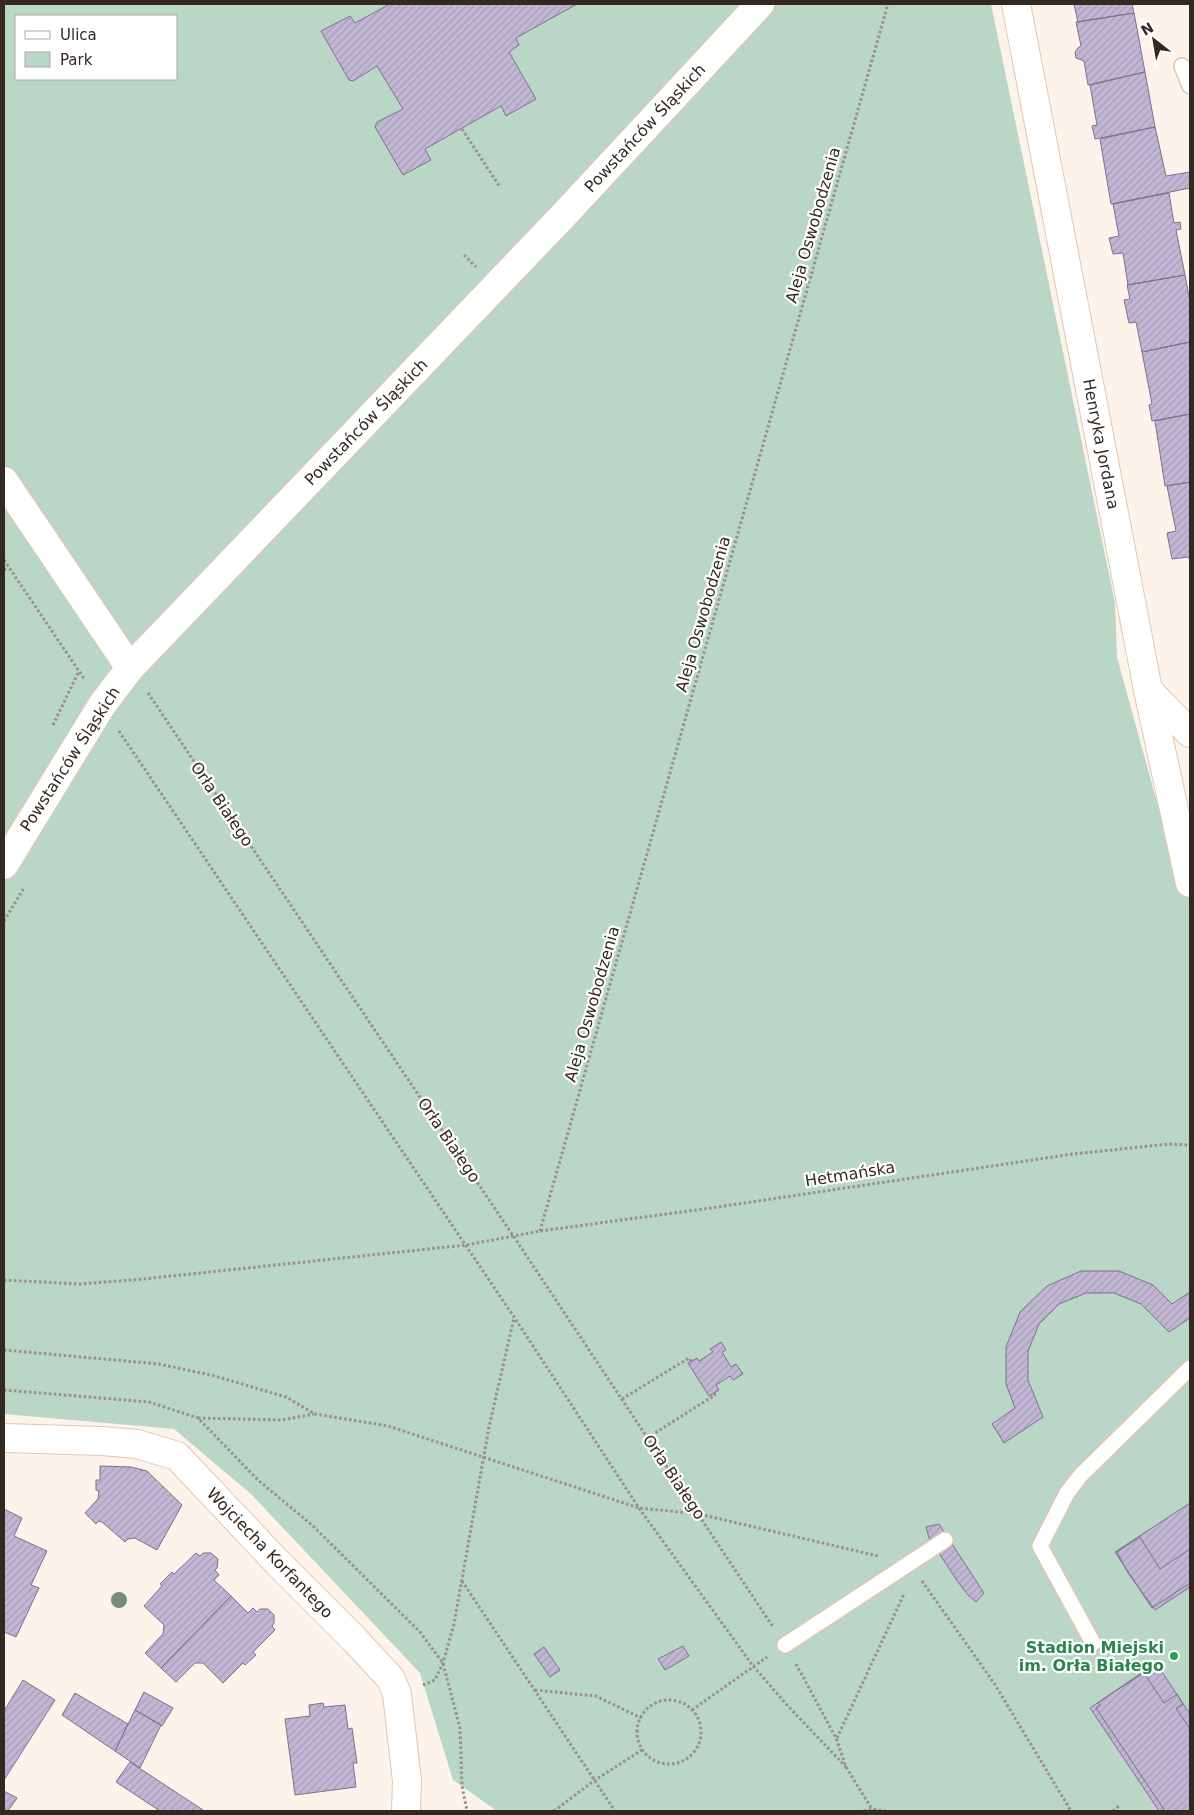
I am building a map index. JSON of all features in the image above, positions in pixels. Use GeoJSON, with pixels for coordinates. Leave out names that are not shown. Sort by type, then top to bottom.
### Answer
{"type":"FeatureCollection","features":[{"type":"Feature","properties":{"kind":"street","name":"Powstańców Śląskich"},"geometry":{"type":"LineString","coordinates":[[4,865],[102,705],[130,668],[561,218],[760,4]]}},
{"type":"Feature","properties":{"kind":"street","name":"Henryka Jordana"},"geometry":{"type":"LineString","coordinates":[[1016,4],[1148,690],[1190,883]]}},
{"type":"Feature","properties":{"kind":"street"},"geometry":{"type":"LineString","coordinates":[[4,481],[130,668]]}},
{"type":"Feature","properties":{"kind":"street"},"geometry":{"type":"LineString","coordinates":[[1148,690],[1190,733]]}},
{"type":"Feature","properties":{"kind":"street","name":"Wojciecha Korfantego"},"geometry":{"type":"LineString","coordinates":[[4,1438],[137,1444],[177,1456],[391,1679],[397,1694],[407,1780],[406,1811]]}},
{"type":"Feature","properties":{"kind":"lane"},"geometry":{"type":"LineString","coordinates":[[1182,66],[1190,86]]}},
{"type":"Feature","properties":{"kind":"lane"},"geometry":{"type":"LineString","coordinates":[[1093,1643],[1040,1546],[1067,1493],[1081,1475],[1190,1368]]}},
{"type":"Feature","properties":{"kind":"lane"},"geometry":{"type":"LineString","coordinates":[[785,1645],[944,1540]]}},
{"type":"Feature","properties":{"kind":"path","name":"Aleja Oswobodzenia"},"geometry":{"type":"LineString","coordinates":[[540,1231],[888,4]]}},
{"type":"Feature","properties":{"kind":"path"},"geometry":{"type":"LineString","coordinates":[[462,129],[500,188]]}},
{"type":"Feature","properties":{"kind":"path"},"geometry":{"type":"LineString","coordinates":[[4,560],[466,1245],[639,1508],[753,1666],[846,1767]]}},
{"type":"Feature","properties":{"kind":"path"},"geometry":{"type":"LineString","coordinates":[[4,570],[8,567]]}},
{"type":"Feature","properties":{"kind":"path","name":"Orła Białego"},"geometry":{"type":"LineString","coordinates":[[130,668],[514,1237],[785,1645],[836,1738],[846,1767],[873,1810]]}},
{"type":"Feature","properties":{"kind":"path"},"geometry":{"type":"LineString","coordinates":[[49,732],[79,671]]}},
{"type":"Feature","properties":{"kind":"path","name":"Hetmańska"},"geometry":{"type":"LineString","coordinates":[[4,1280],[80,1284],[134,1280],[466,1245],[540,1231],[712,1208],[1073,1154],[1169,1144],[1190,1146]]}},
{"type":"Feature","properties":{"kind":"path"},"geometry":{"type":"LineString","coordinates":[[397,1694],[435,1680],[443,1663],[454,1624],[488,1427],[514,1317]]}},
{"type":"Feature","properties":{"kind":"path"},"geometry":{"type":"LineString","coordinates":[[4,1350],[159,1364],[215,1376],[286,1397],[315,1414]]}},
{"type":"Feature","properties":{"kind":"path"},"geometry":{"type":"LineString","coordinates":[[622,1399],[689,1358],[691,1361]]}},
{"type":"Feature","properties":{"kind":"path"},"geometry":{"type":"LineString","coordinates":[[647,1438],[715,1395],[714,1393]]}},
{"type":"Feature","properties":{"kind":"path"},"geometry":{"type":"LineString","coordinates":[[198,1418],[282,1420],[315,1414],[388,1426],[639,1508],[699,1514]]}},
{"type":"Feature","properties":{"kind":"path"},"geometry":{"type":"LineString","coordinates":[[909,1563],[994,1683],[1071,1811]]}},
{"type":"Feature","properties":{"kind":"path"},"geometry":{"type":"LineString","coordinates":[[462,1580],[615,1811]]}},
{"type":"Feature","properties":{"kind":"path"},"geometry":{"type":"LineString","coordinates":[[692,1710],[785,1645]]}},
{"type":"Feature","properties":{"kind":"path"},"geometry":{"type":"LineString","coordinates":[[535,1690],[596,1696],[641,1718]]}},
{"type":"Feature","properties":{"kind":"path"},"geometry":{"type":"LineString","coordinates":[[662,1701],[684,1704],[692,1710],[698,1719],[701,1729],[700,1740],[696,1750],[688,1758],[678,1763],[658,1762],[649,1757],[642,1750],[638,1741],[637,1730],[641,1718],[644,1712],[652,1705],[662,1701]]}},
{"type":"Feature","properties":{"kind":"path"},"geometry":{"type":"LineString","coordinates":[[554,1811],[595,1780],[642,1750]]}},
{"type":"Feature","properties":{"kind":"path"},"geometry":{"type":"LineString","coordinates":[[1113,1811],[1119,1806]]}},
{"type":"Feature","properties":{"kind":"path"},"geometry":{"type":"LineString","coordinates":[[864,1811],[885,1811]]}},
{"type":"Feature","properties":{"kind":"green space"},"geometry":{"type":"Polygon","coordinates":[[[4,4],[991,4],[1115,603],[1117,657],[1172,857],[1190,893],[1190,1811],[497,1811],[453,1780],[420,1673],[251,1494],[174,1429],[4,1414],[4,4]]]}},
{"type":"Feature","properties":{"kind":"building"},"geometry":{"type":"Polygon","coordinates":[[[390,4],[577,4],[516,38],[519,45],[509,52],[536,99],[506,116],[501,106],[425,149],[431,160],[403,175],[375,127],[377,122],[403,109],[377,66],[353,81],[349,80],[321,31],[350,16],[355,23],[390,4]]]}},
{"type":"Feature","properties":{"kind":"building"},"geometry":{"type":"Polygon","coordinates":[[[1074,4],[1132,4],[1134,13],[1078,22],[1074,4]]]}},
{"type":"Feature","properties":{"kind":"building"},"geometry":{"type":"Polygon","coordinates":[[[1134,13],[1145,72],[1088,85],[1084,61],[1076,58],[1075,52],[1081,46],[1076,22],[1134,13]]]}},
{"type":"Feature","properties":{"kind":"building"},"geometry":{"type":"Polygon","coordinates":[[[1145,72],[1155,127],[1095,139],[1092,126],[1097,125],[1090,85],[1145,72]]]}},
{"type":"Feature","properties":{"kind":"building"},"geometry":{"type":"Polygon","coordinates":[[[1155,127],[1166,176],[1190,172],[1190,188],[1111,204],[1100,139],[1155,127]]]}},
{"type":"Feature","properties":{"kind":"building"},"geometry":{"type":"Polygon","coordinates":[[[1169,193],[1174,223],[1180,222],[1181,229],[1176,230],[1185,275],[1128,285],[1123,253],[1113,254],[1109,238],[1119,236],[1113,204],[1169,193]]]}},
{"type":"Feature","properties":{"kind":"building"},"geometry":{"type":"Polygon","coordinates":[[[1185,275],[1190,302],[1190,342],[1142,352],[1136,322],[1129,323],[1124,300],[1130,299],[1127,285],[1185,275]]]}},
{"type":"Feature","properties":{"kind":"building"},"geometry":{"type":"Polygon","coordinates":[[[1190,342],[1190,414],[1152,421],[1149,405],[1152,404],[1142,352],[1190,342]]]}},
{"type":"Feature","properties":{"kind":"building"},"geometry":{"type":"Polygon","coordinates":[[[1190,414],[1190,482],[1165,486],[1155,421],[1190,414]]]}},
{"type":"Feature","properties":{"kind":"building"},"geometry":{"type":"Polygon","coordinates":[[[1190,482],[1190,563],[1189,557],[1172,559],[1167,533],[1176,531],[1167,486],[1190,482]]]}},
{"type":"Feature","properties":{"kind":"building"},"geometry":{"type":"Polygon","coordinates":[[[1081,1271],[1119,1271],[1153,1285],[1172,1304],[1190,1292],[1190,1318],[1169,1332],[1141,1304],[1114,1293],[1086,1293],[1059,1304],[1039,1324],[1028,1351],[1028,1380],[1043,1417],[1004,1443],[992,1424],[1015,1408],[1006,1384],[1006,1347],[1020,1312],[1047,1286],[1081,1271]]]}},
{"type":"Feature","properties":{"kind":"building"},"geometry":{"type":"Polygon","coordinates":[[[721,1342],[726,1350],[722,1352],[731,1367],[736,1364],[743,1374],[733,1380],[730,1376],[716,1385],[719,1390],[709,1396],[688,1363],[697,1358],[699,1361],[713,1352],[710,1349],[721,1342]]]}},
{"type":"Feature","properties":{"kind":"building"},"geometry":{"type":"Polygon","coordinates":[[[100,1466],[131,1467],[147,1471],[182,1505],[157,1550],[135,1538],[128,1539],[125,1542],[102,1522],[98,1521],[96,1524],[85,1513],[98,1499],[99,1491],[96,1490],[96,1480],[100,1480],[100,1466]]]}},
{"type":"Feature","properties":{"kind":"building"},"geometry":{"type":"Polygon","coordinates":[[[1190,1503],[1190,1583],[1152,1608],[1115,1552],[1190,1503]]]}},
{"type":"Feature","properties":{"kind":"building"},"geometry":{"type":"Polygon","coordinates":[[[4,1509],[22,1518],[14,1536],[47,1551],[31,1585],[39,1588],[16,1637],[4,1632],[4,1509]]]}},
{"type":"Feature","properties":{"kind":"building"},"geometry":{"type":"Polygon","coordinates":[[[939,1524],[984,1593],[976,1602],[958,1582],[929,1538],[926,1527],[939,1524]]]}},
{"type":"Feature","properties":{"kind":"building"},"geometry":{"type":"Polygon","coordinates":[[[1140,1537],[1160,1569],[1190,1549],[1190,1587],[1155,1610],[1128,1573],[1117,1552],[1140,1537]]]}},
{"type":"Feature","properties":{"kind":"building"},"geometry":{"type":"Polygon","coordinates":[[[196,1553],[200,1556],[203,1553],[211,1553],[218,1559],[215,1570],[219,1575],[214,1580],[231,1596],[161,1668],[145,1653],[163,1634],[164,1625],[144,1606],[162,1586],[160,1584],[172,1572],[174,1574],[196,1553]]]}},
{"type":"Feature","properties":{"kind":"building"},"geometry":{"type":"Polygon","coordinates":[[[231,1596],[248,1613],[253,1608],[257,1612],[260,1609],[268,1609],[274,1615],[272,1626],[275,1630],[253,1652],[256,1655],[245,1665],[243,1663],[223,1683],[203,1663],[195,1663],[176,1682],[161,1668],[231,1596]]]}},
{"type":"Feature","properties":{"kind":"building"},"geometry":{"type":"Polygon","coordinates":[[[683,1646],[689,1656],[665,1670],[658,1659],[683,1646]]]}},
{"type":"Feature","properties":{"kind":"building"},"geometry":{"type":"Polygon","coordinates":[[[544,1647],[560,1670],[550,1677],[534,1654],[544,1647]]]}},
{"type":"Feature","properties":{"kind":"building"},"geometry":{"type":"Polygon","coordinates":[[[1156,1663],[1190,1714],[1190,1811],[1159,1811],[1090,1708],[1156,1663]]]}},
{"type":"Feature","properties":{"kind":"building"},"geometry":{"type":"Polygon","coordinates":[[[1144,1673],[1164,1703],[1177,1694],[1183,1704],[1176,1708],[1190,1729],[1190,1811],[1165,1811],[1096,1708],[1100,1706],[1098,1703],[1144,1673]]]}},
{"type":"Feature","properties":{"kind":"building"},"geometry":{"type":"Polygon","coordinates":[[[23,1680],[55,1700],[4,1780],[4,1711],[23,1680]]]}},
{"type":"Feature","properties":{"kind":"building"},"geometry":{"type":"Polygon","coordinates":[[[144,1692],[173,1708],[162,1726],[135,1710],[144,1692]]]}},
{"type":"Feature","properties":{"kind":"building"},"geometry":{"type":"Polygon","coordinates":[[[75,1693],[128,1724],[115,1751],[62,1715],[75,1693]]]}},
{"type":"Feature","properties":{"kind":"building"},"geometry":{"type":"Polygon","coordinates":[[[323,1703],[324,1707],[345,1705],[348,1729],[352,1728],[357,1763],[353,1763],[356,1787],[295,1795],[285,1719],[310,1716],[309,1705],[323,1703]]]}},
{"type":"Feature","properties":{"kind":"building"},"geometry":{"type":"Polygon","coordinates":[[[135,1710],[161,1725],[140,1768],[115,1751],[135,1710]]]}},
{"type":"Feature","properties":{"kind":"building"},"geometry":{"type":"Polygon","coordinates":[[[130,1762],[203,1810],[160,1811],[116,1782],[130,1762]]]}},
{"type":"Feature","properties":{"kind":"building"},"geometry":{"type":"Polygon","coordinates":[[[4,1791],[17,1798],[8,1811],[4,1811],[4,1791]]]}},
{"type":"Feature","properties":{"kind":"place","name":"Stadion Miejski im. Orła Białego"},"geometry":{"type":"Point","coordinates":[1174,1656]}}]}
